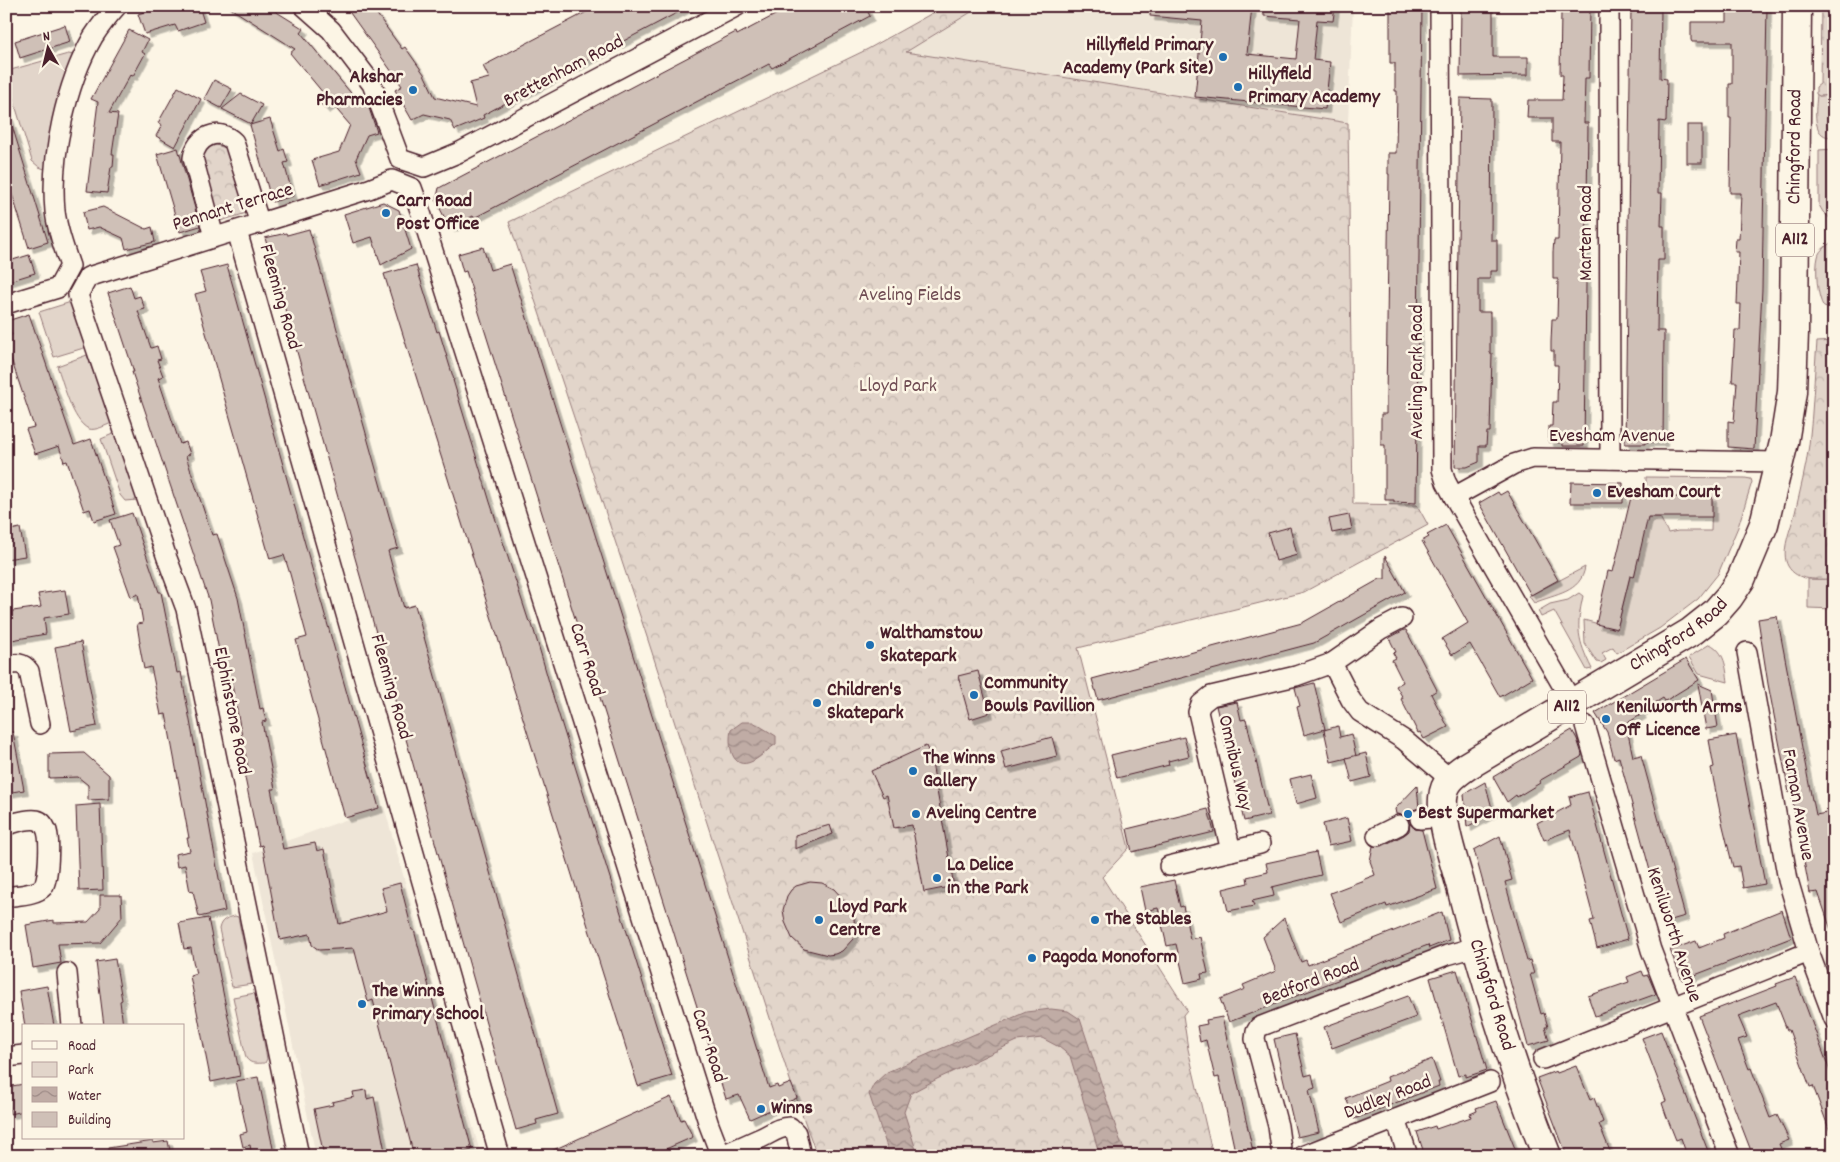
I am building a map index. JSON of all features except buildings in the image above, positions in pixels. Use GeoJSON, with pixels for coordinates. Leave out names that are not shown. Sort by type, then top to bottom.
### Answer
{"type":"FeatureCollection","features":[{"type":"Feature","properties":{"kind":"main road","name":"Chingford Road"},"geometry":{"type":"LineString","coordinates":[[1547,1156],[1517,1079],[1476,947],[1432,818],[1443,796],[1449,778],[1484,755],[1579,714],[1714,613],[1729,597],[1741,579],[1760,535],[1784,442],[1792,392],[1797,6]]}},
{"type":"Feature","properties":{"kind":"street"},"geometry":{"type":"LineString","coordinates":[[6,304],[58,288],[70,266],[60,238],[54,190],[63,116],[78,69],[93,37],[117,6]]}},
{"type":"Feature","properties":{"kind":"street","name":"Brettenham Road"},"geometry":{"type":"LineString","coordinates":[[304,6],[331,30],[372,84],[400,159],[424,168],[460,152],[737,6]]}},
{"type":"Feature","properties":{"kind":"street","name":"Aveling Park Road"},"geometry":{"type":"LineString","coordinates":[[1440,6],[1441,456],[1443,475],[1579,714]]}},
{"type":"Feature","properties":{"kind":"street","name":"Marten Road"},"geometry":{"type":"LineString","coordinates":[[1609,6],[1610,459]]}},
{"type":"Feature","properties":{"kind":"street"},"geometry":{"type":"LineString","coordinates":[[214,237],[193,158],[194,149],[205,137],[222,135],[234,142],[260,224]]}},
{"type":"Feature","properties":{"kind":"street","name":"Pennant Terrace"},"geometry":{"type":"LineString","coordinates":[[82,287],[88,277],[260,224],[392,180],[402,184]]}},
{"type":"Feature","properties":{"kind":"street","name":"Carr Road"},"geometry":{"type":"LineString","coordinates":[[402,184],[412,188],[422,216],[709,1125],[721,1156]]}},
{"type":"Feature","properties":{"kind":"street","name":"Fleeming Road"},"geometry":{"type":"LineString","coordinates":[[237,230],[500,1156]]}},
{"type":"Feature","properties":{"kind":"street","name":"Elphinstone Road"},"geometry":{"type":"LineString","coordinates":[[82,287],[78,295],[167,558],[183,596],[191,628],[299,1156]]}},
{"type":"Feature","properties":{"kind":"street","name":"Evesham Avenue"},"geometry":{"type":"LineString","coordinates":[[1454,497],[1514,464],[1526,460],[1610,459],[1779,462]]}},
{"type":"Feature","properties":{"kind":"street","name":"Omnibus Way"},"geometry":{"type":"LineString","coordinates":[[1231,851],[1198,712],[1201,704],[1211,696],[1296,676],[1332,663],[1373,634],[1402,618]]}},
{"type":"Feature","properties":{"kind":"street","name":"Farnan Avenue"},"geometry":{"type":"LineString","coordinates":[[1747,652],[1788,880],[1809,952],[1834,1020]]}},
{"type":"Feature","properties":{"kind":"street"},"geometry":{"type":"LineString","coordinates":[[6,665],[18,663],[25,665],[29,671],[40,724]]}},
{"type":"Feature","properties":{"kind":"street"},"geometry":{"type":"LineString","coordinates":[[1332,663],[1360,712],[1404,740],[1449,778]]}},
{"type":"Feature","properties":{"kind":"street","name":"Kenilworth Avenue"},"geometry":{"type":"LineString","coordinates":[[1579,714],[1651,950],[1730,1156]]}},
{"type":"Feature","properties":{"kind":"street"},"geometry":{"type":"LineString","coordinates":[[6,825],[37,820],[45,825],[48,833],[48,879],[42,888],[35,892],[6,897]]}},
{"type":"Feature","properties":{"kind":"street"},"geometry":{"type":"LineString","coordinates":[[1376,836],[1399,825]]}},
{"type":"Feature","properties":{"kind":"street"},"geometry":{"type":"LineString","coordinates":[[1169,866],[1260,844]]}},
{"type":"Feature","properties":{"kind":"street","name":"Bedford Road"},"geometry":{"type":"LineString","coordinates":[[1282,1156],[1278,1126],[1255,1038],[1259,1027],[1447,955],[1476,947]]}},
{"type":"Feature","properties":{"kind":"street"},"geometry":{"type":"LineString","coordinates":[[1542,1059],[1809,952]]}},
{"type":"Feature","properties":{"kind":"street"},"geometry":{"type":"LineString","coordinates":[[67,973],[72,1024]]}},
{"type":"Feature","properties":{"kind":"street"},"geometry":{"type":"LineString","coordinates":[[6,1057],[22,1055]]}},
{"type":"Feature","properties":{"kind":"street","name":"Dudley Road"},"geometry":{"type":"LineString","coordinates":[[1302,1156],[1490,1082]]}},
{"type":"Feature","properties":{"kind":"street"},"geometry":{"type":"LineString","coordinates":[[1396,1119],[1408,1156]]}},
{"type":"Feature","properties":{"kind":"street"},"geometry":{"type":"LineString","coordinates":[[721,1156],[782,1127],[790,1127],[796,1133],[800,1156]]}},
{"type":"Feature","properties":{"kind":"shaded area","name":"Hillyfield Primary Academy"},"geometry":{"type":"Polygon","coordinates":[[[981,6],[1353,6],[1348,123],[905,52],[981,6]]]}},
{"type":"Feature","properties":{"kind":"shaded area","name":"The Winns Primary School"},"geometry":{"type":"Polygon","coordinates":[[[384,806],[481,1156],[316,1156],[253,853],[384,806]]]}},
{"type":"Feature","properties":{"kind":"green space","name":"Lloyd Park"},"geometry":{"type":"Polygon","coordinates":[[[945,6],[981,6],[906,52],[1348,123],[1353,504],[1417,505],[1428,525],[1304,592],[1078,648],[1129,848],[1102,877],[1187,1010],[1183,1015],[1188,1049],[1213,1156],[817,1156],[791,1083],[647,637],[509,222],[868,49],[945,6]]]}},
{"type":"Feature","properties":{"kind":"green space"},"geometry":{"type":"Polygon","coordinates":[[[1821,6],[1834,6],[1834,95],[1819,96],[1816,94],[1816,87],[1820,84],[1821,6]]]}},
{"type":"Feature","properties":{"kind":"green space"},"geometry":{"type":"Polygon","coordinates":[[[68,54],[84,56],[55,173],[39,167],[32,161],[6,75],[7,71],[68,54]]]}},
{"type":"Feature","properties":{"kind":"green space"},"geometry":{"type":"Polygon","coordinates":[[[1817,94],[1819,96],[1834,95],[1834,134],[1831,137],[1825,136],[1820,132],[1816,121],[1817,94]]]}},
{"type":"Feature","properties":{"kind":"green space"},"geometry":{"type":"Polygon","coordinates":[[[216,145],[229,149],[250,212],[217,222],[200,156],[205,149],[216,145]]]}},
{"type":"Feature","properties":{"kind":"green space"},"geometry":{"type":"Polygon","coordinates":[[[1834,149],[1834,222],[1823,212],[1819,205],[1819,150],[1834,149]]]}},
{"type":"Feature","properties":{"kind":"green space"},"geometry":{"type":"Polygon","coordinates":[[[1834,240],[1833,310],[1824,307],[1822,303],[1817,283],[1817,268],[1820,252],[1834,240]]]}},
{"type":"Feature","properties":{"kind":"green space"},"geometry":{"type":"Polygon","coordinates":[[[71,302],[87,347],[54,357],[39,312],[71,302]]]}},
{"type":"Feature","properties":{"kind":"green space"},"geometry":{"type":"Polygon","coordinates":[[[1834,341],[1834,579],[1808,579],[1792,571],[1788,566],[1785,554],[1808,454],[1817,342],[1834,341]]]}},
{"type":"Feature","properties":{"kind":"green space"},"geometry":{"type":"Polygon","coordinates":[[[87,355],[112,423],[95,429],[89,429],[83,425],[73,410],[57,366],[87,355]]]}},
{"type":"Feature","properties":{"kind":"green space"},"geometry":{"type":"Polygon","coordinates":[[[115,433],[138,500],[125,501],[120,495],[101,439],[115,433]]]}},
{"type":"Feature","properties":{"kind":"green space"},"geometry":{"type":"Polygon","coordinates":[[[1646,477],[1745,478],[1751,479],[1752,482],[1738,527],[1718,574],[1698,599],[1660,628],[1617,653],[1613,647],[1602,653],[1606,660],[1601,663],[1597,662],[1585,644],[1584,620],[1617,629],[1630,576],[1634,577],[1646,517],[1660,517],[1668,533],[1678,531],[1711,531],[1712,497],[1646,497],[1646,477]]]}},
{"type":"Feature","properties":{"kind":"green space"},"geometry":{"type":"Polygon","coordinates":[[[1585,567],[1583,576],[1573,587],[1566,591],[1534,603],[1529,596],[1585,567]]]}},
{"type":"Feature","properties":{"kind":"green space"},"geometry":{"type":"Polygon","coordinates":[[[1808,579],[1834,579],[1834,609],[1808,608],[1808,579]]]}},
{"type":"Feature","properties":{"kind":"green space"},"geometry":{"type":"Polygon","coordinates":[[[1579,593],[1583,596],[1579,617],[1579,633],[1583,649],[1592,669],[1587,670],[1554,611],[1541,617],[1538,611],[1550,604],[1568,600],[1579,593]]]}},
{"type":"Feature","properties":{"kind":"green space"},"geometry":{"type":"Polygon","coordinates":[[[1710,644],[1722,656],[1728,682],[1699,674],[1689,657],[1710,644]]]}},
{"type":"Feature","properties":{"kind":"green space"},"geometry":{"type":"Polygon","coordinates":[[[235,916],[238,917],[252,984],[232,987],[219,929],[223,921],[235,916]]]}},
{"type":"Feature","properties":{"kind":"green space"},"geometry":{"type":"Polygon","coordinates":[[[255,993],[267,1059],[265,1063],[252,1063],[246,1058],[233,997],[255,993]]]}},
{"type":"Feature","properties":{"kind":"water"},"geometry":{"type":"Polygon","coordinates":[[[742,722],[753,722],[776,736],[776,744],[753,761],[746,763],[740,763],[736,760],[730,742],[731,730],[742,722]]]}},
{"type":"Feature","properties":{"kind":"water"},"geometry":{"type":"Polygon","coordinates":[[[1051,1009],[1068,1011],[1080,1019],[1120,1140],[1128,1156],[1100,1156],[1070,1056],[1059,1047],[1042,1038],[1017,1041],[911,1093],[904,1112],[918,1156],[890,1156],[869,1094],[874,1084],[887,1072],[1026,1012],[1051,1009]]]}},
{"type":"Feature","properties":{"kind":"place","name":"Hillyfield Primary Academy (Park Site)"},"geometry":{"type":"Point","coordinates":[1223,57]}},
{"type":"Feature","properties":{"kind":"place","name":"Hillyfield Primary Academy"},"geometry":{"type":"Point","coordinates":[1238,87]}},
{"type":"Feature","properties":{"kind":"place","name":"Akshar Pharmacies"},"geometry":{"type":"Point","coordinates":[413,90]}},
{"type":"Feature","properties":{"kind":"place","name":"Carr Road Post Office"},"geometry":{"type":"Point","coordinates":[386,213]}},
{"type":"Feature","properties":{"kind":"place","name":"Evesham Court"},"geometry":{"type":"Point","coordinates":[1597,493]}},
{"type":"Feature","properties":{"kind":"place","name":"Walthamstow Skatepark"},"geometry":{"type":"Point","coordinates":[870,645]}},
{"type":"Feature","properties":{"kind":"place","name":"Community Bowls Pavillion"},"geometry":{"type":"Point","coordinates":[974,695]}},
{"type":"Feature","properties":{"kind":"place","name":"Children's Skatepark"},"geometry":{"type":"Point","coordinates":[817,703]}},
{"type":"Feature","properties":{"kind":"place","name":"Kenilworth Arms Off Licence"},"geometry":{"type":"Point","coordinates":[1606,719]}},
{"type":"Feature","properties":{"kind":"place","name":"The Winns Gallery"},"geometry":{"type":"Point","coordinates":[913,771]}},
{"type":"Feature","properties":{"kind":"place","name":"Aveling Centre"},"geometry":{"type":"Point","coordinates":[916,814]}},
{"type":"Feature","properties":{"kind":"place","name":"Best Supermarket"},"geometry":{"type":"Point","coordinates":[1408,814]}},
{"type":"Feature","properties":{"kind":"place","name":"La Delice in the Park"},"geometry":{"type":"Point","coordinates":[937,878]}},
{"type":"Feature","properties":{"kind":"place","name":"Lloyd Park Centre"},"geometry":{"type":"Point","coordinates":[819,920]}},
{"type":"Feature","properties":{"kind":"place","name":"The Stables"},"geometry":{"type":"Point","coordinates":[1095,920]}},
{"type":"Feature","properties":{"kind":"place","name":"Pagoda Monoform"},"geometry":{"type":"Point","coordinates":[1032,958]}},
{"type":"Feature","properties":{"kind":"place","name":"The Winns Primary School"},"geometry":{"type":"Point","coordinates":[362,1004]}},
{"type":"Feature","properties":{"kind":"place","name":"Winns"},"geometry":{"type":"Point","coordinates":[761,1109]}},
{"type":"Feature","properties":{"kind":"park label","name":"Aveling Fields"},"geometry":{"type":"Point","coordinates":[910,296]}}]}
